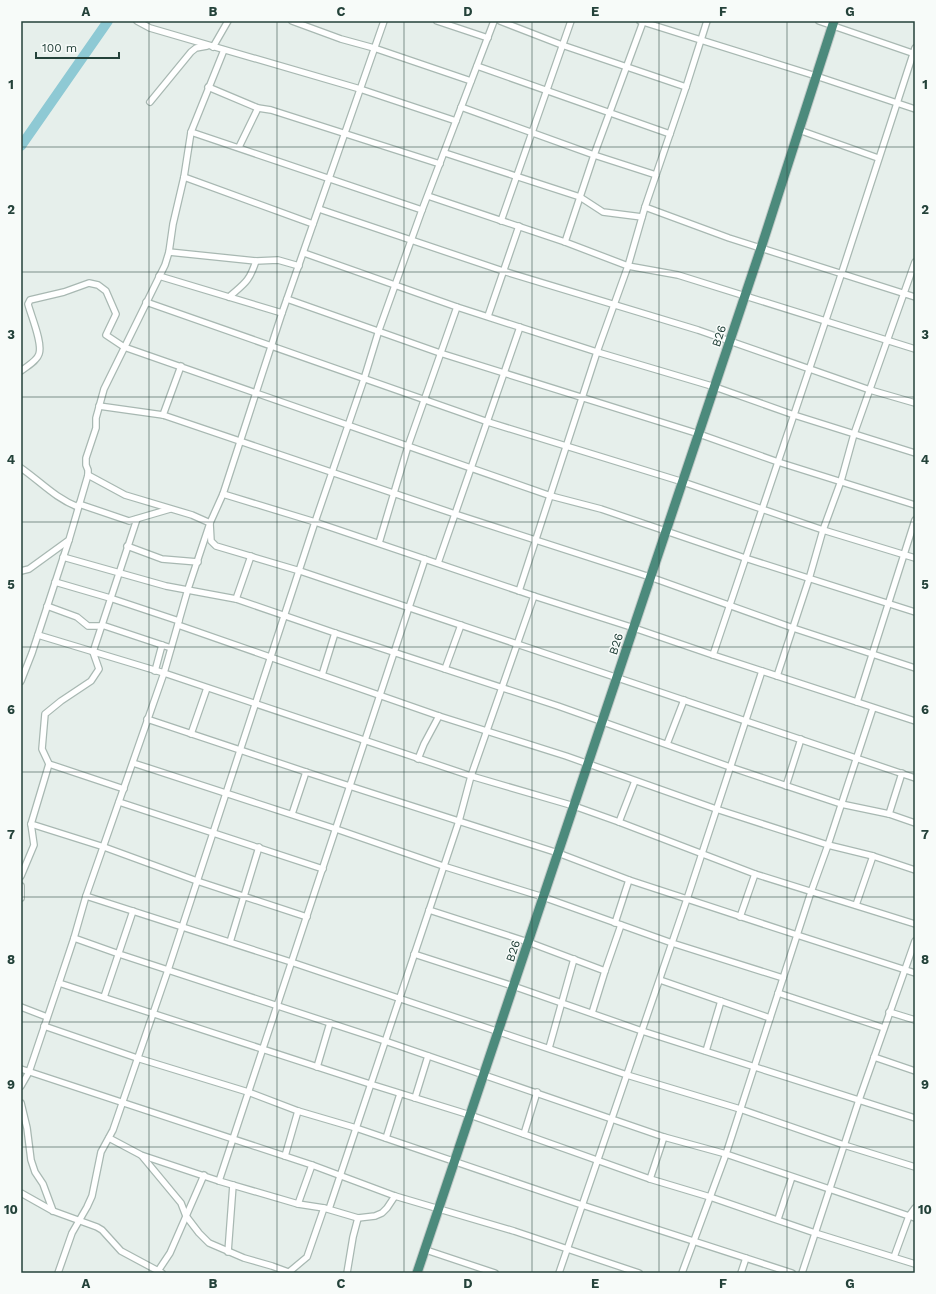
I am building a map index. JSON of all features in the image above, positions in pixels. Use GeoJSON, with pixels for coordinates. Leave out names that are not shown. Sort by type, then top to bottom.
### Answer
{"type":"FeatureCollection","features":[{"type":"Feature","properties":{"kind":"highway","name":"B26"},"geometry":{"type":"LineString","coordinates":[[417,1273],[715,387],[834,24]]}},
{"type":"Feature","properties":{"kind":"street"},"geometry":{"type":"LineString","coordinates":[[137,21],[150,28],[360,89],[456,121]]}},
{"type":"Feature","properties":{"kind":"street"},"geometry":{"type":"LineString","coordinates":[[150,102],[191,52],[196,48],[211,46],[228,21]]}},
{"type":"Feature","properties":{"kind":"street"},"geometry":{"type":"LineString","coordinates":[[292,21],[341,39],[374,48],[471,81]]}},
{"type":"Feature","properties":{"kind":"street"},"geometry":{"type":"LineString","coordinates":[[21,1086],[28,1072],[59,983],[86,896],[164,673],[188,589],[210,523],[223,494],[286,299],[304,253],[384,21]]}},
{"type":"Feature","properties":{"kind":"street"},"geometry":{"type":"LineString","coordinates":[[437,21],[488,38]]}},
{"type":"Feature","properties":{"kind":"street"},"geometry":{"type":"LineString","coordinates":[[58,1273],[72,1233],[92,1196],[101,1152],[103,1146],[109,1138],[122,1103],[168,970],[379,330],[422,210],[445,153],[494,21]]}},
{"type":"Feature","properties":{"kind":"street"},"geometry":{"type":"LineString","coordinates":[[500,21],[686,87]]}},
{"type":"Feature","properties":{"kind":"street"},"geometry":{"type":"LineString","coordinates":[[501,220],[571,21]]}},
{"type":"Feature","properties":{"kind":"street"},"geometry":{"type":"LineString","coordinates":[[565,242],[641,21],[701,39],[915,109]]}},
{"type":"Feature","properties":{"kind":"street"},"geometry":{"type":"LineString","coordinates":[[519,591],[597,352],[628,266],[645,207],[707,21]]}},
{"type":"Feature","properties":{"kind":"street"},"geometry":{"type":"LineString","coordinates":[[713,655],[841,275],[878,158],[914,52],[834,24],[819,21]]}},
{"type":"Feature","properties":{"kind":"street"},"geometry":{"type":"LineString","coordinates":[[21,681],[38,635],[69,540],[88,475],[86,458],[96,428],[96,418],[104,389],[159,276],[169,252],[173,224],[184,177],[191,132],[224,50]]}},
{"type":"Feature","properties":{"kind":"street"},"geometry":{"type":"LineString","coordinates":[[477,66],[546,89],[670,134]]}},
{"type":"Feature","properties":{"kind":"street"},"geometry":{"type":"LineString","coordinates":[[208,87],[258,108],[272,110],[440,164]]}},
{"type":"Feature","properties":{"kind":"street"},"geometry":{"type":"LineString","coordinates":[[239,147],[258,108]]}},
{"type":"Feature","properties":{"kind":"street"},"geometry":{"type":"LineString","coordinates":[[461,108],[594,155],[656,175]]}},
{"type":"Feature","properties":{"kind":"street"},"geometry":{"type":"LineString","coordinates":[[799,130],[878,158]]}},
{"type":"Feature","properties":{"kind":"street"},"geometry":{"type":"LineString","coordinates":[[191,132],[422,210]]}},
{"type":"Feature","properties":{"kind":"street"},"geometry":{"type":"LineString","coordinates":[[445,153],[580,197],[603,212],[642,217]]}},
{"type":"Feature","properties":{"kind":"street"},"geometry":{"type":"LineString","coordinates":[[184,177],[313,224]]}},
{"type":"Feature","properties":{"kind":"street"},"geometry":{"type":"LineString","coordinates":[[428,196],[565,242],[628,266],[678,275],[915,349]]}},
{"type":"Feature","properties":{"kind":"street"},"geometry":{"type":"LineString","coordinates":[[645,207],[729,238],[841,275],[915,297]]}},
{"type":"Feature","properties":{"kind":"street"},"geometry":{"type":"LineString","coordinates":[[318,209],[503,271],[730,341],[870,390],[915,403]]}},
{"type":"Feature","properties":{"kind":"street"},"geometry":{"type":"LineString","coordinates":[[488,316],[519,226]]}},
{"type":"Feature","properties":{"kind":"street"},"geometry":{"type":"LineString","coordinates":[[169,252],[256,261],[278,260],[299,266]]}},
{"type":"Feature","properties":{"kind":"street"},"geometry":{"type":"LineString","coordinates":[[304,253],[457,307],[597,352],[715,387],[915,453]]}},
{"type":"Feature","properties":{"kind":"street"},"geometry":{"type":"LineString","coordinates":[[228,297],[248,281],[256,261]]}},
{"type":"Feature","properties":{"kind":"street"},"geometry":{"type":"LineString","coordinates":[[776,676],[809,579],[823,530],[841,481],[854,434],[905,294],[915,262]]}},
{"type":"Feature","properties":{"kind":"street"},"geometry":{"type":"LineString","coordinates":[[159,276],[282,313]]}},
{"type":"Feature","properties":{"kind":"street"},"geometry":{"type":"LineString","coordinates":[[21,371],[39,354],[40,343],[28,304],[30,300],[64,292],[89,283],[98,285],[106,291],[116,314],[106,335],[124,346],[551,496],[601,508],[666,532],[915,612]]}},
{"type":"Feature","properties":{"kind":"street"},"geometry":{"type":"LineString","coordinates":[[286,299],[504,373],[699,434],[778,462],[915,505]]}},
{"type":"Feature","properties":{"kind":"street"},"geometry":{"type":"LineString","coordinates":[[146,302],[270,347],[488,422],[683,482],[823,530],[915,558]]}},
{"type":"Feature","properties":{"kind":"street"},"geometry":{"type":"LineString","coordinates":[[379,543],[408,446],[457,307]]}},
{"type":"Feature","properties":{"kind":"street"},"geometry":{"type":"LineString","coordinates":[[438,563],[520,327]]}},
{"type":"Feature","properties":{"kind":"street"},"geometry":{"type":"LineString","coordinates":[[163,415],[181,366]]}},
{"type":"Feature","properties":{"kind":"street"},"geometry":{"type":"LineString","coordinates":[[99,406],[163,415],[394,494],[650,578],[793,628],[915,668]]}},
{"type":"Feature","properties":{"kind":"street"},"geometry":{"type":"LineString","coordinates":[[21,468],[54,495],[64,501],[129,521],[137,520],[170,509]]}},
{"type":"Feature","properties":{"kind":"street"},"geometry":{"type":"LineString","coordinates":[[88,475],[125,495],[192,515],[210,523]]}},
{"type":"Feature","properties":{"kind":"street"},"geometry":{"type":"LineString","coordinates":[[223,494],[316,522],[534,596],[915,721]]}},
{"type":"Feature","properties":{"kind":"street"},"geometry":{"type":"LineString","coordinates":[[21,876],[34,845],[31,824],[49,764],[42,749],[45,714],[61,701],[91,681],[99,669],[93,652],[127,546],[137,520]]}},
{"type":"Feature","properties":{"kind":"street"},"geometry":{"type":"LineString","coordinates":[[857,702],[915,520]]}},
{"type":"Feature","properties":{"kind":"street"},"geometry":{"type":"LineString","coordinates":[[210,523],[211,541],[216,546],[300,571],[409,607],[915,778]]}},
{"type":"Feature","properties":{"kind":"street"},"geometry":{"type":"LineString","coordinates":[[21,571],[29,569],[69,540]]}},
{"type":"Feature","properties":{"kind":"street"},"geometry":{"type":"LineString","coordinates":[[127,546],[162,559],[198,562]]}},
{"type":"Feature","properties":{"kind":"street"},"geometry":{"type":"LineString","coordinates":[[236,598],[251,556]]}},
{"type":"Feature","properties":{"kind":"street"},"geometry":{"type":"LineString","coordinates":[[63,558],[166,586],[236,598],[335,633],[502,687],[786,786],[842,804],[889,814],[915,823]]}},
{"type":"Feature","properties":{"kind":"street"},"geometry":{"type":"LineString","coordinates":[[219,1180],[425,559]]}},
{"type":"Feature","properties":{"kind":"street"},"geometry":{"type":"LineString","coordinates":[[55,582],[110,598],[271,658],[380,696],[588,764],[716,809],[828,845],[873,856],[915,870]]}},
{"type":"Feature","properties":{"kind":"street"},"geometry":{"type":"LineString","coordinates":[[141,1155],[181,1203],[186,1216],[209,1243],[244,1258],[290,1273],[307,1257],[326,1208],[341,1175],[384,1041],[459,821],[471,776],[486,730],[534,596]]}},
{"type":"Feature","properties":{"kind":"street"},"geometry":{"type":"LineString","coordinates":[[47,606],[77,617],[88,626],[102,626],[171,648]]}},
{"type":"Feature","properties":{"kind":"street"},"geometry":{"type":"LineString","coordinates":[[445,669],[461,625]]}},
{"type":"Feature","properties":{"kind":"street"},"geometry":{"type":"LineString","coordinates":[[322,675],[335,633]]}},
{"type":"Feature","properties":{"kind":"street"},"geometry":{"type":"LineString","coordinates":[[38,635],[155,670],[471,776],[574,806],[755,874],[915,924]]}},
{"type":"Feature","properties":{"kind":"street"},"geometry":{"type":"LineString","coordinates":[[155,670],[162,645]]}},
{"type":"Feature","properties":{"kind":"street"},"geometry":{"type":"LineString","coordinates":[[559,1273],[660,980],[762,671]]}},
{"type":"Feature","properties":{"kind":"street"},"geometry":{"type":"LineString","coordinates":[[191,734],[207,688]]}},
{"type":"Feature","properties":{"kind":"street"},"geometry":{"type":"LineString","coordinates":[[667,744],[684,700]]}},
{"type":"Feature","properties":{"kind":"street"},"geometry":{"type":"LineString","coordinates":[[682,1273],[726,1154],[784,978],[796,936],[842,804],[873,708]]}},
{"type":"Feature","properties":{"kind":"street"},"geometry":{"type":"LineString","coordinates":[[418,758],[439,716]]}},
{"type":"Feature","properties":{"kind":"street"},"geometry":{"type":"LineString","coordinates":[[147,719],[350,787],[558,853],[629,880],[796,936],[915,973]]}},
{"type":"Feature","properties":{"kind":"street"},"geometry":{"type":"LineString","coordinates":[[786,786],[801,739]]}},
{"type":"Feature","properties":{"kind":"street"},"geometry":{"type":"LineString","coordinates":[[132,763],[292,814],[443,866],[543,897],[672,943],[784,978]]}},
{"type":"Feature","properties":{"kind":"street"},"geometry":{"type":"LineString","coordinates":[[49,764],[124,789]]}},
{"type":"Feature","properties":{"kind":"street"},"geometry":{"type":"LineString","coordinates":[[292,814],[306,772]]}},
{"type":"Feature","properties":{"kind":"street"},"geometry":{"type":"LineString","coordinates":[[889,814],[902,774]]}},
{"type":"Feature","properties":{"kind":"street"},"geometry":{"type":"LineString","coordinates":[[620,822],[635,781]]}},
{"type":"Feature","properties":{"kind":"street"},"geometry":{"type":"LineString","coordinates":[[119,802],[322,869]]}},
{"type":"Feature","properties":{"kind":"street"},"geometry":{"type":"LineString","coordinates":[[31,824],[104,847],[197,881],[307,917]]}},
{"type":"Feature","properties":{"kind":"street"},"geometry":{"type":"LineString","coordinates":[[230,942],[259,847]]}},
{"type":"Feature","properties":{"kind":"street"},"geometry":{"type":"LineString","coordinates":[[856,905],[873,856]]}},
{"type":"Feature","properties":{"kind":"street"},"geometry":{"type":"LineString","coordinates":[[740,916],[755,874]]}},
{"type":"Feature","properties":{"kind":"street"},"geometry":{"type":"LineString","coordinates":[[615,923],[629,880]]}},
{"type":"Feature","properties":{"kind":"street"},"geometry":{"type":"LineString","coordinates":[[21,886],[21,898]]}},
{"type":"Feature","properties":{"kind":"street"},"geometry":{"type":"LineString","coordinates":[[86,896],[291,962],[627,1075],[740,1109],[844,1145],[915,1167]]}},
{"type":"Feature","properties":{"kind":"street"},"geometry":{"type":"LineString","coordinates":[[429,910],[528,942],[605,971]]}},
{"type":"Feature","properties":{"kind":"street"},"geometry":{"type":"LineString","coordinates":[[104,997],[133,911]]}},
{"type":"Feature","properties":{"kind":"street"},"geometry":{"type":"LineString","coordinates":[[592,1013],[621,925]]}},
{"type":"Feature","properties":{"kind":"street"},"geometry":{"type":"LineString","coordinates":[[74,938],[537,1092],[664,1137],[726,1154],[912,1217]]}},
{"type":"Feature","properties":{"kind":"street"},"geometry":{"type":"LineString","coordinates":[[802,1273],[859,1100],[915,941]]}},
{"type":"Feature","properties":{"kind":"street"},"geometry":{"type":"LineString","coordinates":[[414,954],[513,986],[642,1031],[915,1118]]}},
{"type":"Feature","properties":{"kind":"street"},"geometry":{"type":"LineString","coordinates":[[549,1048],[574,959]]}},
{"type":"Feature","properties":{"kind":"street"},"geometry":{"type":"LineString","coordinates":[[660,980],[770,1018]]}},
{"type":"Feature","properties":{"kind":"street"},"geometry":{"type":"LineString","coordinates":[[59,983],[400,1094],[470,1115],[650,1179],[915,1264]]}},
{"type":"Feature","properties":{"kind":"street"},"geometry":{"type":"LineString","coordinates":[[778,993],[884,1028]]}},
{"type":"Feature","properties":{"kind":"street"},"geometry":{"type":"LineString","coordinates":[[706,1051],[721,1001]]}},
{"type":"Feature","properties":{"kind":"street"},"geometry":{"type":"LineString","coordinates":[[21,1006],[47,1017]]}},
{"type":"Feature","properties":{"kind":"street"},"geometry":{"type":"LineString","coordinates":[[889,1012],[915,1020]]}},
{"type":"Feature","properties":{"kind":"street"},"geometry":{"type":"LineString","coordinates":[[317,1066],[330,1023]]}},
{"type":"Feature","properties":{"kind":"street"},"geometry":{"type":"LineString","coordinates":[[44,1026],[137,1058],[248,1092],[298,1111],[356,1128],[792,1273]]}},
{"type":"Feature","properties":{"kind":"street"},"geometry":{"type":"LineString","coordinates":[[415,1098],[428,1056]]}},
{"type":"Feature","properties":{"kind":"street"},"geometry":{"type":"LineString","coordinates":[[874,1057],[915,1071]]}},
{"type":"Feature","properties":{"kind":"street"},"geometry":{"type":"LineString","coordinates":[[21,1069],[232,1140],[312,1165],[395,1196],[514,1231],[639,1273]]}},
{"type":"Feature","properties":{"kind":"street"},"geometry":{"type":"LineString","coordinates":[[524,1134],[537,1092]]}},
{"type":"Feature","properties":{"kind":"street"},"geometry":{"type":"LineString","coordinates":[[386,1138],[400,1094]]}},
{"type":"Feature","properties":{"kind":"street"},"geometry":{"type":"LineString","coordinates":[[21,1103],[27,1128],[33,1166],[43,1184],[53,1211]]}},
{"type":"Feature","properties":{"kind":"street"},"geometry":{"type":"LineString","coordinates":[[285,1156],[298,1111]]}},
{"type":"Feature","properties":{"kind":"street"},"geometry":{"type":"LineString","coordinates":[[650,1179],[664,1137]]}},
{"type":"Feature","properties":{"kind":"street"},"geometry":{"type":"LineString","coordinates":[[109,1138],[141,1155],[233,1185],[298,1204],[326,1208],[358,1218],[375,1216],[382,1213],[395,1196]]}},
{"type":"Feature","properties":{"kind":"street"},"geometry":{"type":"LineString","coordinates":[[298,1204],[312,1165]]}},
{"type":"Feature","properties":{"kind":"street"},"geometry":{"type":"LineString","coordinates":[[21,1193],[53,1211],[97,1227],[102,1230],[121,1251],[160,1272],[170,1253],[204,1175]]}},
{"type":"Feature","properties":{"kind":"street"},"geometry":{"type":"LineString","coordinates":[[778,1219],[792,1177]]}},
{"type":"Feature","properties":{"kind":"street"},"geometry":{"type":"LineString","coordinates":[[228,1252],[233,1185]]}},
{"type":"Feature","properties":{"kind":"street"},"geometry":{"type":"LineString","coordinates":[[894,1257],[915,1208]]}},
{"type":"Feature","properties":{"kind":"street"},"geometry":{"type":"LineString","coordinates":[[347,1273],[358,1218]]}},
{"type":"Feature","properties":{"kind":"street"},"geometry":{"type":"LineString","coordinates":[[426,1250],[495,1273]]}},
{"type":"Feature","properties":{"kind":"street"},"geometry":{"type":"LineString","coordinates":[[741,1273],[746,1258]]}},
{"type":"Feature","properties":{"kind":"waterway"},"geometry":{"type":"LineString","coordinates":[[21,146],[108,21]]}}]}
